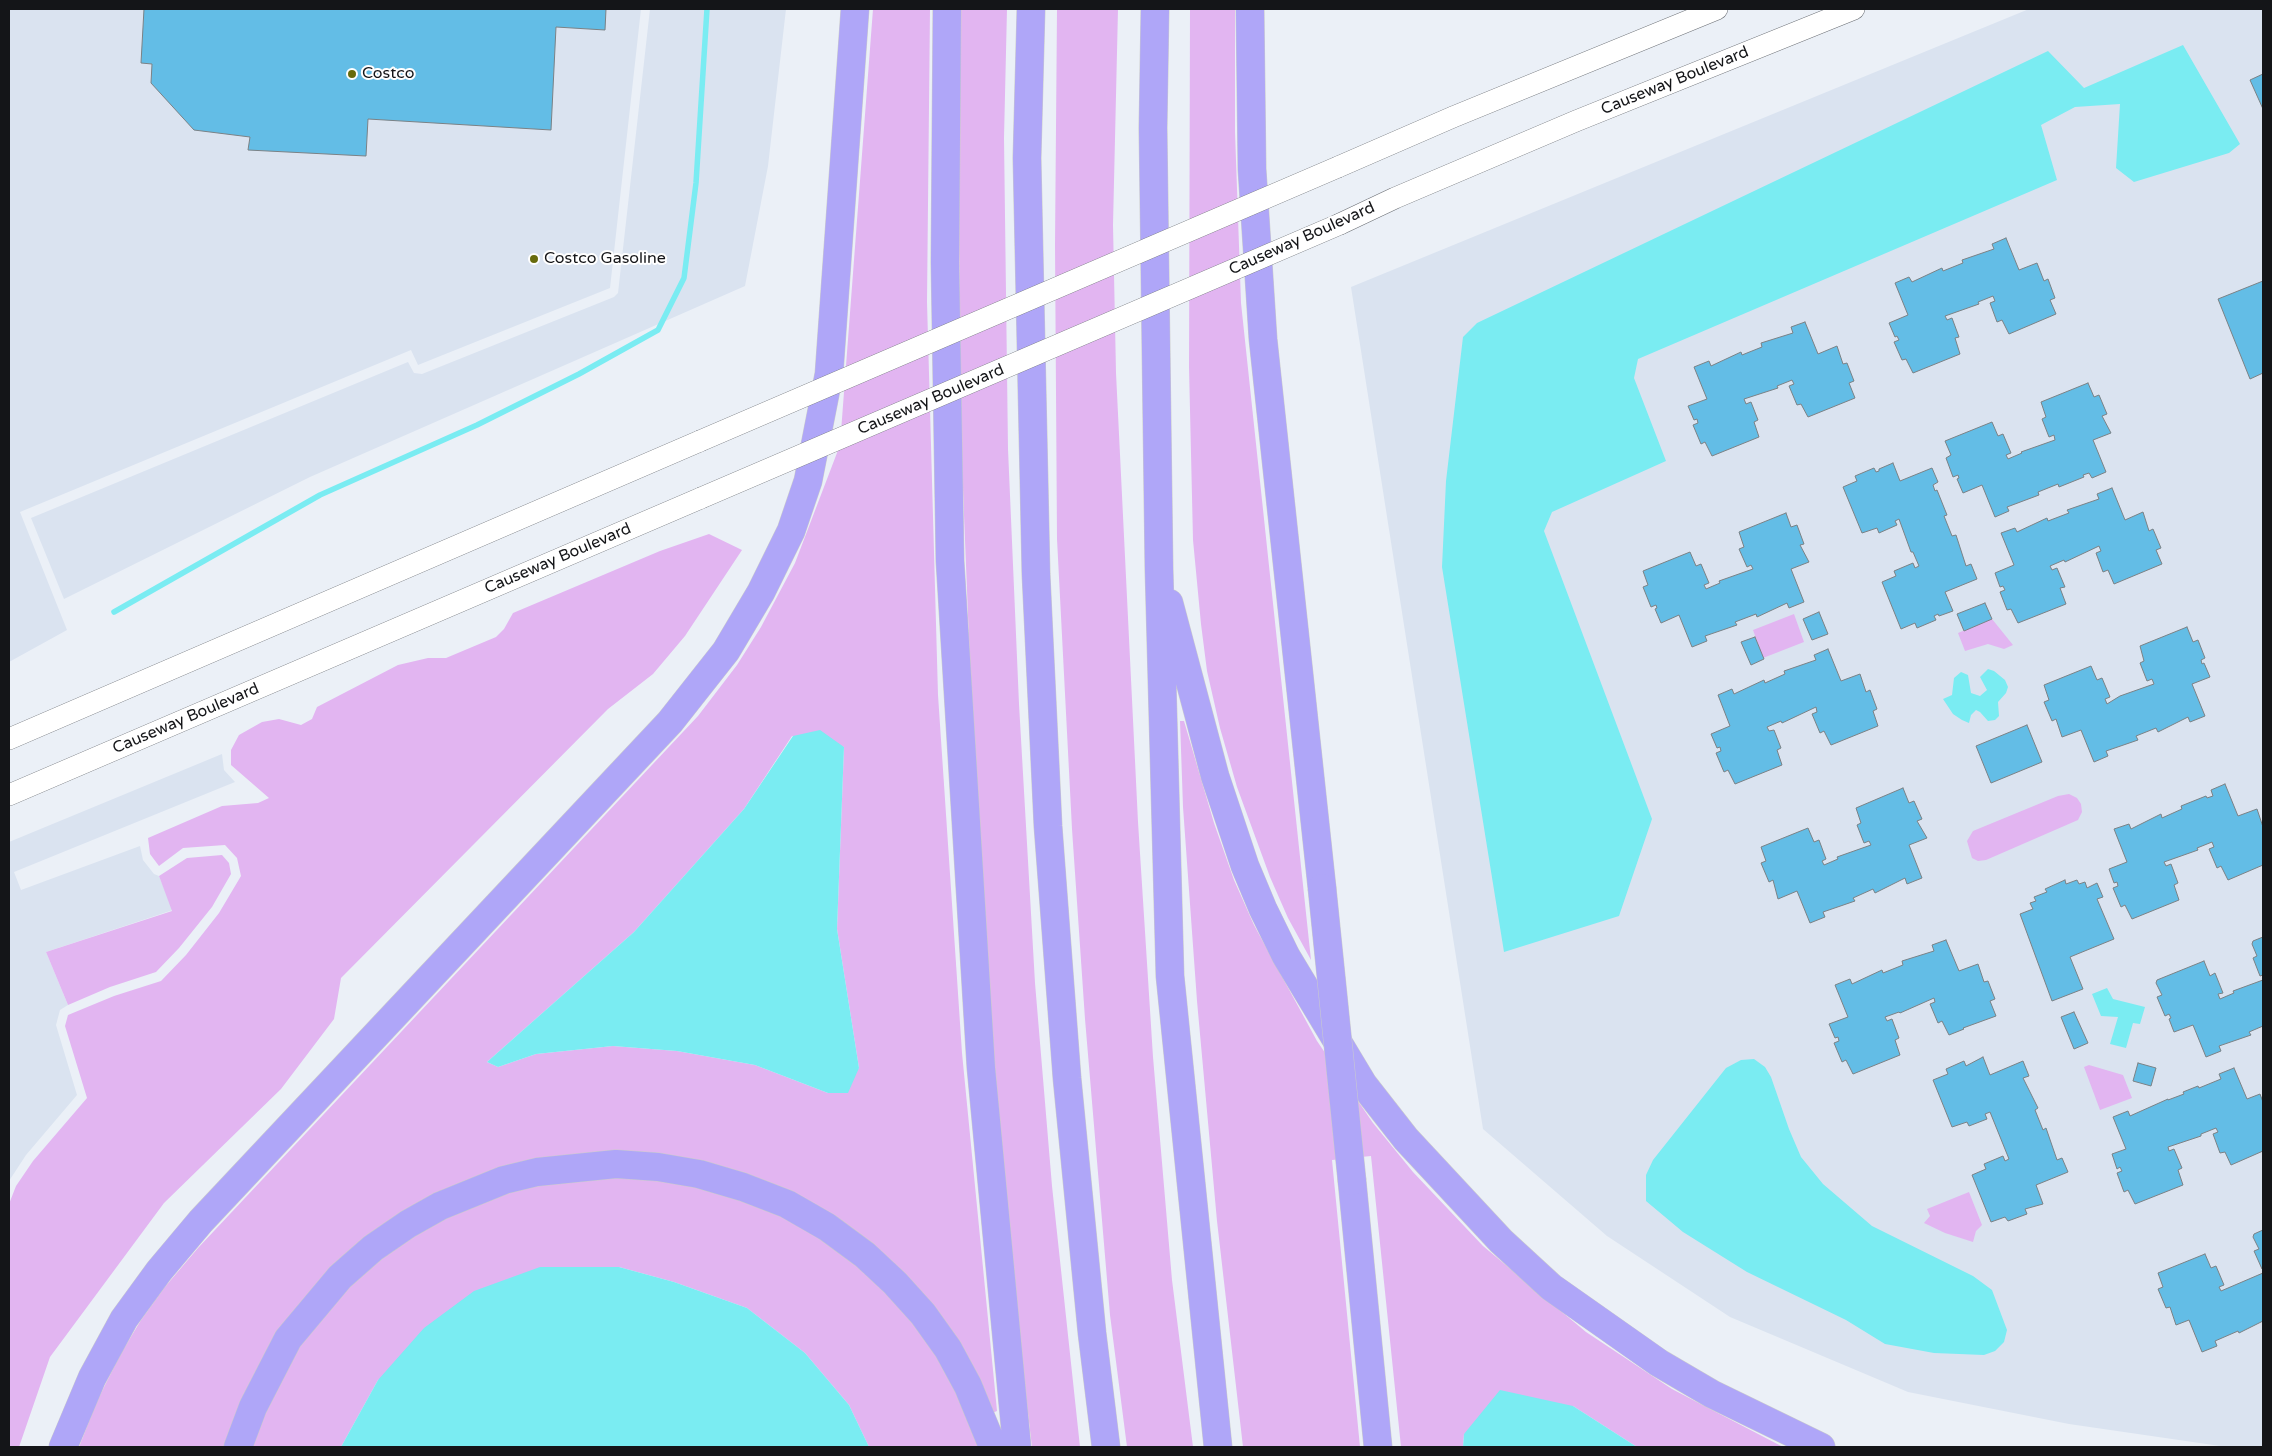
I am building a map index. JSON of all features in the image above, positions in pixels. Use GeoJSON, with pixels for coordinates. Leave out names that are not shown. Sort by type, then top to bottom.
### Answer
{"type":"FeatureCollection","features":[{"type":"Feature","properties":{"kind":"highway"},"geometry":{"type":"LineString","coordinates":[[63,1447],[92,1378],[124,1319],[159,1271],[208,1213],[670,722],[726,651],[762,592],[791,531],[808,481],[829,374],[856,9]]}},
{"type":"Feature","properties":{"kind":"highway"},"geometry":{"type":"LineString","coordinates":[[947,9],[945,262],[950,561],[981,1068],[1017,1447]]}},
{"type":"Feature","properties":{"kind":"highway"},"geometry":{"type":"LineString","coordinates":[[1030,9],[1028,158],[1036,574],[1048,826],[1068,1088],[1106,1447]]}},
{"type":"Feature","properties":{"kind":"highway"},"geometry":{"type":"LineString","coordinates":[[1155,9],[1153,128],[1159,569],[1170,976],[1218,1447]]}},
{"type":"Feature","properties":{"kind":"highway"},"geometry":{"type":"LineString","coordinates":[[1250,9],[1251,140],[1263,339],[1322,888],[1378,1447]]}},
{"type":"Feature","properties":{"kind":"highway"},"geometry":{"type":"LineString","coordinates":[[1159,569],[1215,776],[1245,866],[1286,956],[1363,1084],[1406,1139],[1452,1191],[1501,1241],[1551,1287],[1606,1327],[1682,1377],[1735,1406],[1820,1447]]}},
{"type":"Feature","properties":{"kind":"highway"},"geometry":{"type":"LineString","coordinates":[[238,1447],[253,1407],[288,1339],[340,1277],[373,1248],[440,1206],[504,1180],[536,1172],[616,1164],[699,1174],[744,1187],[787,1204],[828,1227],[865,1255],[912,1302],[948,1349],[968,1386],[994,1447]]}},
{"type":"Feature","properties":{"kind":"main road"},"geometry":{"type":"LineString","coordinates":[[9,739],[1453,117],[1717,9]]}},
{"type":"Feature","properties":{"kind":"main road","name":"Causeway Boulevard"},"geometry":{"type":"LineString","coordinates":[[9,795],[1340,224],[1394,198],[1576,121],[1854,9]]}},
{"type":"Feature","properties":{"kind":"shaded area"},"geometry":{"type":"Polygon","coordinates":[[[9,9],[641,9],[610,288],[418,365],[411,350],[20,512],[67,630],[9,662],[9,9]]]}},
{"type":"Feature","properties":{"kind":"shaded area"},"geometry":{"type":"Polygon","coordinates":[[[650,9],[786,9],[768,166],[745,286],[310,477],[64,599],[31,518],[408,362],[414,373],[422,374],[614,297],[618,293],[650,9]]]}},
{"type":"Feature","properties":{"kind":"shaded area"},"geometry":{"type":"Polygon","coordinates":[[[873,9],[930,9],[927,302],[938,695],[962,1053],[997,1411],[992,1413],[853,1231],[602,1155],[373,1236],[228,1447],[79,1447],[96,1403],[120,1355],[141,1320],[164,1288],[198,1248],[698,716],[737,665],[761,627],[795,563],[840,445],[873,9]],[[792,736],[744,809],[634,932],[487,1062],[498,1067],[536,1054],[613,1046],[677,1051],[755,1065],[828,1093],[859,1068],[837,929],[844,747],[792,736]]]}},
{"type":"Feature","properties":{"kind":"shaded area"},"geometry":{"type":"Polygon","coordinates":[[[959,9],[1007,9],[1004,138],[1008,449],[1019,704],[1035,983],[1052,1186],[1080,1447],[1032,1447],[1008,1246],[976,816],[962,465],[957,112],[959,9]]]}},
{"type":"Feature","properties":{"kind":"shaded area"},"geometry":{"type":"Polygon","coordinates":[[[1057,9],[1118,9],[1113,225],[1116,373],[1138,822],[1153,1057],[1172,1280],[1193,1447],[1127,1447],[1110,1315],[1085,1019],[1072,829],[1057,539],[1055,245],[1057,9]]]}},
{"type":"Feature","properties":{"kind":"shaded area"},"geometry":{"type":"Polygon","coordinates":[[[1190,9],[1235,9],[1235,132],[1241,303],[1311,960],[1288,918],[1270,877],[1237,787],[1220,728],[1207,671],[1201,624],[1193,540],[1189,367],[1190,9]]]}},
{"type":"Feature","properties":{"kind":"shaded area"},"geometry":{"type":"Polygon","coordinates":[[[2029,9],[2263,9],[2263,1447],[2227,1447],[2069,1424],[1908,1392],[1730,1317],[1607,1236],[1483,1129],[1351,287],[2029,9]]]}},
{"type":"Feature","properties":{"kind":"shaded area"},"geometry":{"type":"Polygon","coordinates":[[[709,534],[742,550],[685,636],[653,674],[608,709],[341,978],[334,1019],[281,1089],[164,1203],[50,1357],[19,1447],[9,1447],[9,1204],[16,1186],[33,1161],[87,1098],[65,1026],[68,1015],[114,996],[161,981],[186,955],[219,913],[241,876],[237,858],[225,845],[183,848],[159,866],[150,854],[148,838],[222,806],[258,803],[269,798],[231,765],[231,750],[239,735],[262,722],[279,719],[301,725],[312,719],[317,707],[398,665],[428,658],[446,658],[496,637],[504,629],[513,613],[660,551],[709,534]]]}},
{"type":"Feature","properties":{"kind":"shaded area"},"geometry":{"type":"Polygon","coordinates":[[[1794,614],[1804,642],[1763,658],[1753,630],[1794,614]]]}},
{"type":"Feature","properties":{"kind":"shaded area"},"geometry":{"type":"Polygon","coordinates":[[[1992,619],[2013,645],[2004,649],[1988,644],[1965,651],[1958,633],[1992,619]]]}},
{"type":"Feature","properties":{"kind":"shaded area"},"geometry":{"type":"Polygon","coordinates":[[[1180,721],[1184,721],[1214,823],[1234,880],[1254,925],[1317,1041],[1373,1123],[1413,1172],[1483,1246],[1586,1332],[1672,1389],[1783,1447],[1637,1447],[1573,1406],[1464,1434],[1463,1447],[1401,1447],[1371,1156],[1332,1160],[1360,1447],[1243,1447],[1217,1221],[1197,1001],[1183,807],[1180,721]]]}},
{"type":"Feature","properties":{"kind":"shaded area"},"geometry":{"type":"Polygon","coordinates":[[[222,754],[224,770],[235,782],[14,872],[21,890],[140,846],[143,860],[154,874],[159,876],[173,910],[46,952],[68,1005],[60,1010],[56,1025],[77,1095],[26,1155],[9,1181],[9,842],[222,754]]]}},
{"type":"Feature","properties":{"kind":"shaded area"},"geometry":{"type":"Polygon","coordinates":[[[2069,794],[2077,798],[2081,804],[2082,812],[2078,820],[1986,860],[1978,861],[1972,858],[1967,841],[1973,831],[2058,796],[2069,794]]]}},
{"type":"Feature","properties":{"kind":"shaded area"},"geometry":{"type":"Polygon","coordinates":[[[222,855],[229,863],[231,874],[212,907],[179,948],[156,972],[110,987],[68,1005],[46,952],[172,911],[159,876],[187,858],[222,855]]]}},
{"type":"Feature","properties":{"kind":"shaded area"},"geometry":{"type":"Polygon","coordinates":[[[2089,1065],[2123,1075],[2132,1098],[2100,1110],[2084,1067],[2089,1065]]]}},
{"type":"Feature","properties":{"kind":"shaded area"},"geometry":{"type":"Polygon","coordinates":[[[595,1176],[687,1181],[795,1219],[873,1274],[940,1353],[982,1447],[869,1447],[849,1405],[805,1353],[747,1308],[674,1282],[619,1267],[378,1380],[341,1447],[250,1447],[287,1361],[350,1283],[422,1228],[510,1189],[595,1176]]]}},
{"type":"Feature","properties":{"kind":"shaded area"},"geometry":{"type":"Polygon","coordinates":[[[1969,1192],[1982,1225],[1976,1231],[1973,1242],[1945,1233],[1924,1223],[1930,1216],[1927,1209],[1969,1192]]]}},
{"type":"Feature","properties":{"kind":"water"},"geometry":{"type":"Polygon","coordinates":[[[2183,45],[2240,144],[2229,153],[2134,182],[2116,168],[2120,104],[2075,107],[2041,125],[2057,180],[1638,359],[1634,378],[1666,461],[1552,512],[1544,531],[1652,819],[1619,916],[1504,952],[1442,567],[1446,481],[1463,337],[1477,323],[2048,51],[2084,88],[2183,45]]]}},
{"type":"Feature","properties":{"kind":"water"},"geometry":{"type":"Polygon","coordinates":[[[1988,669],[1994,671],[2005,680],[2008,687],[2006,693],[1998,702],[1999,716],[1995,720],[1988,721],[1976,710],[1971,715],[1969,723],[1962,720],[1953,714],[1943,699],[1952,695],[1954,678],[1961,672],[1968,675],[1971,693],[1980,696],[1987,690],[1980,677],[1988,669]]]}},
{"type":"Feature","properties":{"kind":"water"},"geometry":{"type":"Polygon","coordinates":[[[820,730],[844,747],[837,929],[859,1068],[848,1093],[828,1093],[755,1065],[677,1051],[613,1046],[536,1054],[498,1067],[487,1062],[634,932],[744,809],[793,736],[820,730]]]}},
{"type":"Feature","properties":{"kind":"water"},"geometry":{"type":"Polygon","coordinates":[[[2107,988],[2113,999],[2145,1007],[2140,1024],[2133,1023],[2126,1048],[2110,1044],[2118,1017],[2101,1016],[2092,994],[2107,988]]]}},
{"type":"Feature","properties":{"kind":"water"},"geometry":{"type":"Polygon","coordinates":[[[1754,1059],[1765,1067],[1771,1077],[1801,1157],[1823,1184],[1872,1226],[1973,1276],[1992,1290],[2007,1330],[2004,1342],[1995,1351],[1984,1355],[1934,1353],[1885,1344],[1846,1320],[1747,1272],[1683,1232],[1646,1201],[1646,1175],[1653,1160],[1726,1068],[1741,1060],[1754,1059]]]}},
{"type":"Feature","properties":{"kind":"water"},"geometry":{"type":"Polygon","coordinates":[[[540,1267],[619,1267],[674,1282],[747,1308],[805,1353],[849,1405],[869,1447],[341,1447],[378,1380],[424,1328],[474,1291],[540,1267]]]}},
{"type":"Feature","properties":{"kind":"water"},"geometry":{"type":"Polygon","coordinates":[[[1500,1390],[1573,1406],[1637,1447],[1463,1447],[1464,1434],[1500,1390]]]}},
{"type":"Feature","properties":{"kind":"building","name":"Costco"},"geometry":{"type":"Polygon","coordinates":[[[144,9],[606,9],[605,30],[556,27],[551,130],[368,119],[366,156],[248,150],[250,137],[194,130],[151,83],[152,64],[141,63],[144,9]]]}},
{"type":"Feature","properties":{"kind":"building"},"geometry":{"type":"Polygon","coordinates":[[[2263,74],[2263,109],[2250,80],[2263,74]]]}},
{"type":"Feature","properties":{"kind":"building"},"geometry":{"type":"Polygon","coordinates":[[[2006,238],[2019,270],[2037,263],[2044,281],[2048,279],[2055,298],[2050,300],[2056,314],[2009,334],[2002,320],[1997,322],[1990,303],[1995,301],[1993,296],[1978,302],[1979,304],[1945,316],[1947,320],[1952,318],[1959,337],[1955,338],[1960,354],[1913,373],[1906,359],[1902,360],[1894,342],[1899,340],[1897,336],[1895,337],[1889,323],[1908,315],[1895,283],[1909,277],[1912,282],[1942,268],[1943,271],[1963,263],[1962,260],[1994,249],[1992,244],[2006,238]]]}},
{"type":"Feature","properties":{"kind":"building"},"geometry":{"type":"Polygon","coordinates":[[[2263,281],[2263,373],[2250,379],[2218,299],[2263,281]]]}},
{"type":"Feature","properties":{"kind":"building"},"geometry":{"type":"Polygon","coordinates":[[[1805,322],[1818,354],[1837,346],[1843,364],[1847,363],[1854,381],[1849,383],[1855,398],[1808,417],[1801,404],[1797,405],[1789,386],[1794,384],[1792,380],[1777,386],[1778,388],[1744,399],[1746,404],[1751,402],[1758,420],[1754,422],[1759,437],[1712,456],[1705,442],[1701,444],[1693,425],[1698,423],[1697,419],[1694,420],[1688,406],[1707,399],[1694,367],[1709,361],[1711,366],[1741,352],[1742,355],[1762,347],[1761,343],[1793,333],[1791,327],[1805,322]]]}},
{"type":"Feature","properties":{"kind":"building"},"geometry":{"type":"Polygon","coordinates":[[[2088,383],[2094,397],[2099,395],[2107,414],[2102,416],[2111,433],[2093,440],[2106,472],[2092,478],[2089,473],[2083,475],[2084,477],[2059,487],[2058,484],[2038,492],[2039,495],[2007,507],[2009,511],[1995,517],[1982,485],[1963,493],[1957,479],[1959,478],[1958,475],[1953,477],[1946,458],[1951,455],[1945,441],[1992,422],[1998,436],[2003,434],[2011,453],[2006,455],[2008,459],[2021,452],[2055,440],[2054,435],[2049,437],[2042,419],[2046,417],[2041,402],[2088,383]]]}},
{"type":"Feature","properties":{"kind":"building"},"geometry":{"type":"Polygon","coordinates":[[[1893,463],[1900,481],[1932,468],[1938,482],[1933,485],[1935,491],[1937,490],[1947,515],[1944,516],[1952,536],[1956,535],[1966,566],[1971,564],[1977,579],[1945,592],[1953,611],[1939,616],[1938,614],[1934,616],[1936,620],[1917,628],[1915,623],[1901,629],[1882,582],[1896,576],[1894,571],[1913,563],[1915,568],[1919,566],[1913,552],[1911,552],[1899,519],[1895,521],[1897,525],[1879,533],[1877,528],[1862,533],[1843,487],[1857,481],[1855,476],[1874,468],[1876,472],[1879,471],[1879,469],[1893,463]]]}},
{"type":"Feature","properties":{"kind":"building"},"geometry":{"type":"Polygon","coordinates":[[[2112,488],[2125,520],[2143,512],[2149,531],[2153,529],[2161,548],[2156,550],[2162,564],[2114,584],[2108,570],[2103,572],[2096,553],[2101,551],[2099,546],[2065,562],[2064,560],[2050,566],[2052,570],[2057,568],[2065,587],[2060,588],[2066,604],[2018,623],[2011,609],[2007,610],[2000,592],[2005,590],[2003,586],[2000,587],[1995,573],[2014,565],[2001,533],[2015,528],[2017,532],[2047,518],[2048,521],[2069,513],[2067,510],[2099,499],[2097,494],[2112,488]]]}},
{"type":"Feature","properties":{"kind":"building"},"geometry":{"type":"Polygon","coordinates":[[[1786,513],[1791,527],[1797,525],[1804,544],[1800,545],[1809,562],[1791,569],[1804,602],[1789,608],[1787,603],[1757,617],[1756,614],[1735,622],[1737,625],[1705,636],[1707,641],[1692,647],[1679,615],[1661,623],[1655,609],[1657,608],[1656,605],[1651,607],[1643,587],[1648,585],[1643,571],[1690,552],[1696,566],[1701,564],[1709,583],[1704,585],[1706,589],[1720,583],[1719,581],[1753,569],[1751,565],[1747,567],[1739,549],[1744,547],[1739,532],[1786,513]]]}},
{"type":"Feature","properties":{"kind":"building"},"geometry":{"type":"Polygon","coordinates":[[[1985,603],[1992,619],[1964,631],[1957,614],[1985,603]]]}},
{"type":"Feature","properties":{"kind":"building"},"geometry":{"type":"Polygon","coordinates":[[[1819,612],[1828,634],[1812,640],[1803,619],[1819,612]]]}},
{"type":"Feature","properties":{"kind":"building"},"geometry":{"type":"Polygon","coordinates":[[[2187,627],[2193,642],[2198,640],[2205,658],[2201,660],[2202,664],[2204,663],[2210,677],[2192,684],[2205,716],[2190,722],[2188,717],[2158,732],[2156,728],[2136,736],[2138,740],[2106,751],[2108,756],[2094,762],[2081,730],[2062,737],[2056,719],[2052,721],[2044,702],[2049,700],[2044,685],[2091,666],[2097,680],[2102,678],[2110,697],[2105,699],[2107,704],[2120,696],[2154,684],[2152,679],[2147,681],[2140,663],[2144,661],[2140,646],[2187,627]]]}},
{"type":"Feature","properties":{"kind":"building"},"geometry":{"type":"Polygon","coordinates":[[[1755,637],[1764,659],[1751,665],[1741,642],[1755,637]]]}},
{"type":"Feature","properties":{"kind":"building"},"geometry":{"type":"Polygon","coordinates":[[[1828,649],[1841,681],[1860,674],[1866,692],[1870,690],[1877,709],[1873,711],[1878,726],[1831,745],[1824,731],[1820,733],[1812,714],[1817,712],[1816,707],[1782,723],[1781,721],[1767,727],[1769,731],[1774,730],[1781,748],[1777,750],[1782,765],[1735,784],[1728,770],[1724,772],[1716,753],[1721,751],[1720,747],[1717,748],[1711,734],[1730,726],[1718,695],[1732,689],[1734,694],[1764,680],[1765,683],[1785,674],[1784,671],[1816,660],[1814,655],[1828,649]]]}},
{"type":"Feature","properties":{"kind":"building"},"geometry":{"type":"Polygon","coordinates":[[[2027,725],[2042,762],[1991,783],[1976,746],[2027,725]]]}},
{"type":"Feature","properties":{"kind":"building"},"geometry":{"type":"Polygon","coordinates":[[[2225,784],[2238,816],[2257,809],[2263,827],[2263,865],[2228,880],[2221,866],[2217,868],[2209,849],[2214,847],[2212,842],[2197,848],[2198,850],[2164,862],[2166,866],[2171,864],[2178,883],[2174,885],[2179,900],[2132,919],[2125,905],[2121,907],[2113,888],[2118,886],[2117,882],[2114,883],[2109,869],[2127,862],[2114,829],[2129,824],[2131,829],[2161,814],[2162,818],[2182,809],[2181,806],[2206,796],[2207,798],[2213,796],[2211,790],[2225,784]]]}},
{"type":"Feature","properties":{"kind":"building"},"geometry":{"type":"Polygon","coordinates":[[[1903,788],[1909,803],[1914,801],[1922,819],[1917,821],[1927,838],[1909,845],[1922,878],[1907,884],[1905,878],[1875,893],[1873,889],[1853,898],[1855,901],[1823,912],[1825,917],[1810,923],[1797,891],[1778,899],[1773,880],[1769,882],[1761,863],[1766,861],[1761,847],[1808,828],[1814,842],[1819,840],[1826,859],[1822,861],[1824,865],[1838,859],[1837,857],[1871,845],[1869,841],[1864,843],[1857,825],[1861,823],[1856,808],[1903,788]]]}},
{"type":"Feature","properties":{"kind":"building"},"geometry":{"type":"Polygon","coordinates":[[[2065,880],[2066,884],[2077,880],[2079,884],[2085,882],[2087,888],[2097,883],[2103,897],[2097,899],[2114,939],[2070,957],[2083,989],[2052,1001],[2020,914],[2033,909],[2030,903],[2036,901],[2034,897],[2047,892],[2045,889],[2065,880]]]}},
{"type":"Feature","properties":{"kind":"building"},"geometry":{"type":"Polygon","coordinates":[[[2263,937],[2263,975],[2260,976],[2253,958],[2257,956],[2252,944],[2253,941],[2263,937]]]}},
{"type":"Feature","properties":{"kind":"building"},"geometry":{"type":"Polygon","coordinates":[[[1946,940],[1959,971],[1978,964],[1984,982],[1988,981],[1995,999],[1990,1001],[1996,1016],[1949,1035],[1942,1021],[1938,1023],[1930,1004],[1935,1002],[1934,998],[1900,1013],[1885,1017],[1887,1021],[1892,1019],[1899,1038],[1895,1040],[1900,1055],[1853,1074],[1846,1060],[1842,1062],[1834,1043],[1839,1041],[1838,1037],[1835,1038],[1829,1024],[1848,1017],[1835,985],[1850,979],[1852,984],[1882,970],[1883,973],[1903,965],[1902,961],[1934,951],[1932,945],[1946,940]]]}},
{"type":"Feature","properties":{"kind":"building"},"geometry":{"type":"Polygon","coordinates":[[[2204,961],[2210,976],[2215,973],[2223,993],[2218,994],[2220,999],[2234,993],[2233,991],[2263,980],[2263,1026],[2249,1032],[2251,1035],[2219,1046],[2221,1051],[2206,1057],[2193,1025],[2174,1032],[2169,1019],[2171,1018],[2169,1014],[2165,1016],[2157,997],[2162,995],[2156,983],[2157,980],[2204,961]]]}},
{"type":"Feature","properties":{"kind":"building"},"geometry":{"type":"Polygon","coordinates":[[[2074,1012],[2088,1043],[2074,1049],[2061,1017],[2074,1012]]]}},
{"type":"Feature","properties":{"kind":"building"},"geometry":{"type":"Polygon","coordinates":[[[1983,1057],[1990,1075],[2023,1061],[2029,1076],[2023,1078],[2038,1108],[2035,1110],[2043,1130],[2046,1128],[2057,1160],[2062,1158],[2068,1172],[2036,1185],[2043,1204],[2025,1209],[2027,1214],[2008,1221],[2005,1217],[1991,1222],[1972,1175],[1986,1169],[1984,1164],[2003,1156],[2005,1161],[2009,1159],[1990,1112],[1985,1114],[1987,1119],[1969,1126],[1967,1122],[1952,1127],[1933,1080],[1948,1074],[1946,1069],[1964,1061],[1966,1066],[1983,1057]]]}},
{"type":"Feature","properties":{"kind":"building"},"geometry":{"type":"Polygon","coordinates":[[[2138,1063],[2156,1068],[2151,1086],[2133,1081],[2138,1063]]]}},
{"type":"Feature","properties":{"kind":"building"},"geometry":{"type":"Polygon","coordinates":[[[2234,1068],[2247,1099],[2260,1094],[2263,1102],[2263,1151],[2231,1165],[2225,1152],[2220,1153],[2213,1134],[2218,1132],[2216,1128],[2201,1134],[2201,1136],[2168,1147],[2169,1151],[2174,1149],[2182,1168],[2178,1170],[2183,1185],[2135,1204],[2128,1190],[2124,1192],[2117,1173],[2122,1171],[2120,1167],[2117,1169],[2112,1154],[2126,1149],[2113,1117],[2128,1111],[2130,1116],[2184,1094],[2183,1092],[2221,1079],[2219,1074],[2234,1068]]]}},
{"type":"Feature","properties":{"kind":"building"},"geometry":{"type":"Polygon","coordinates":[[[2263,1230],[2262,1269],[2254,1251],[2259,1249],[2253,1237],[2254,1234],[2263,1230]]]}},
{"type":"Feature","properties":{"kind":"building"},"geometry":{"type":"Polygon","coordinates":[[[2205,1254],[2211,1268],[2216,1266],[2224,1285],[2219,1287],[2221,1291],[2263,1273],[2263,1321],[2239,1333],[2238,1331],[2215,1341],[2217,1346],[2202,1352],[2189,1320],[2176,1325],[2170,1307],[2166,1308],[2158,1289],[2163,1287],[2158,1273],[2205,1254]]]}},
{"type":"Feature","properties":{"kind":"waterway"},"geometry":{"type":"LineString","coordinates":[[114,612],[320,495],[477,425],[579,374],[658,330],[684,278],[696,183],[707,9]]}},
{"type":"Feature","properties":{"kind":"place","name":"Costco"},"geometry":{"type":"Point","coordinates":[352,74]}},
{"type":"Feature","properties":{"kind":"place","name":"Costco Gasoline"},"geometry":{"type":"Point","coordinates":[534,259]}}]}
